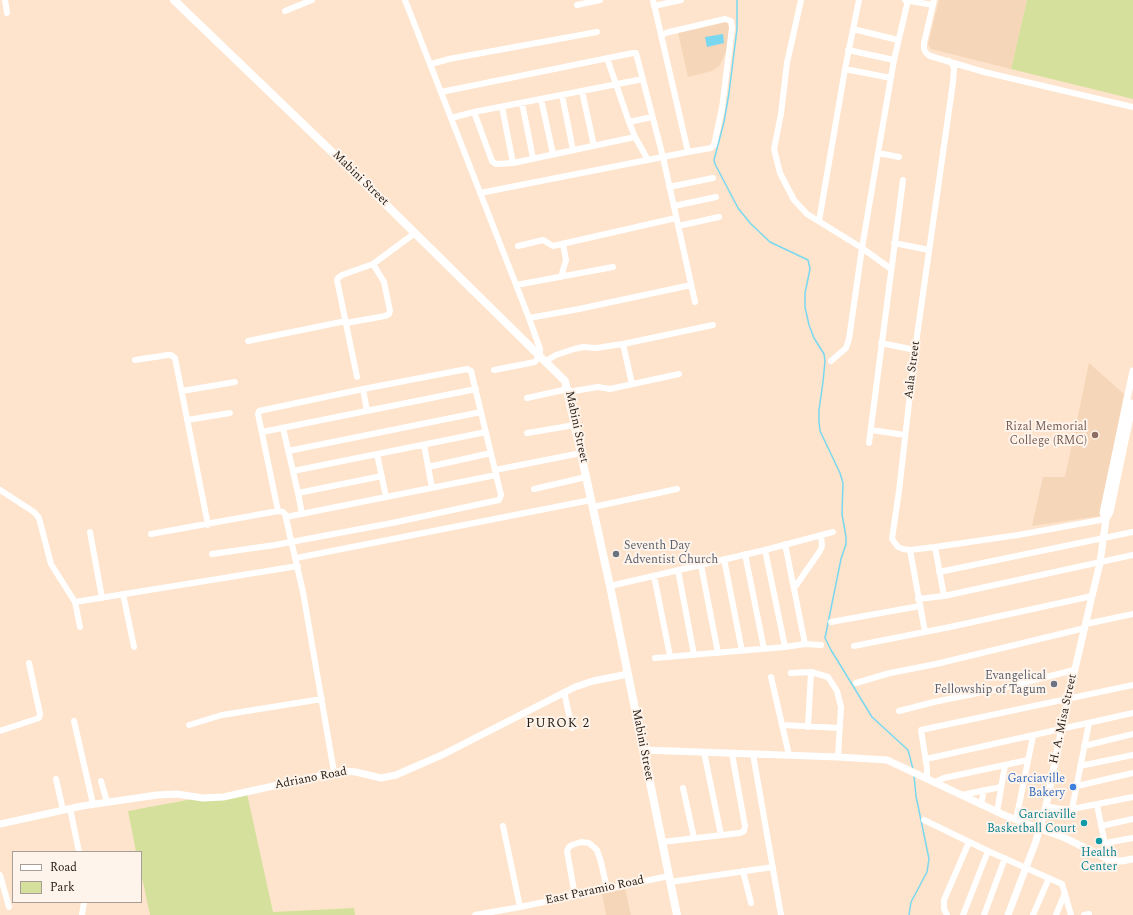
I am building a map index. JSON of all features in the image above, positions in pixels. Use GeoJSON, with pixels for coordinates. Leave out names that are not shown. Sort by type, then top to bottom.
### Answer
{"type":"FeatureCollection","features":[{"type":"Feature","properties":{"kind":"main road","name":"Mabini Street"},"geometry":{"type":"LineString","coordinates":[[174,0],[563,378],[568,390],[610,586],[677,915]]}},
{"type":"Feature","properties":{"kind":"street"},"geometry":{"type":"LineString","coordinates":[[4,0],[7,13]]}},
{"type":"Feature","properties":{"kind":"street"},"geometry":{"type":"LineString","coordinates":[[285,11],[312,0]]}},
{"type":"Feature","properties":{"kind":"street"},"geometry":{"type":"LineString","coordinates":[[405,0],[539,345],[540,355],[537,361],[494,370]]}},
{"type":"Feature","properties":{"kind":"street"},"geometry":{"type":"LineString","coordinates":[[577,5],[600,0]]}},
{"type":"Feature","properties":{"kind":"street"},"geometry":{"type":"LineString","coordinates":[[681,0],[654,3],[688,152]]}},
{"type":"Feature","properties":{"kind":"street"},"geometry":{"type":"LineString","coordinates":[[800,0],[787,63],[781,114],[774,149],[780,173],[794,200],[807,214],[862,248],[891,269]]}},
{"type":"Feature","properties":{"kind":"street"},"geometry":{"type":"LineString","coordinates":[[820,221],[848,50],[859,0]]}},
{"type":"Feature","properties":{"kind":"street"},"geometry":{"type":"LineString","coordinates":[[831,361],[846,348],[848,343],[878,153],[894,60],[907,0],[934,3],[924,43],[926,53],[930,56],[984,72],[1133,107]]}},
{"type":"Feature","properties":{"kind":"street"},"geometry":{"type":"LineString","coordinates":[[480,193],[711,148],[714,145],[722,108],[732,24],[728,19],[725,19],[669,32],[662,36]]}},
{"type":"Feature","properties":{"kind":"street"},"geometry":{"type":"LineString","coordinates":[[853,29],[898,40]]}},
{"type":"Feature","properties":{"kind":"street"},"geometry":{"type":"LineString","coordinates":[[431,64],[449,58],[597,32]]}},
{"type":"Feature","properties":{"kind":"street"},"geometry":{"type":"LineString","coordinates":[[848,50],[894,60]]}},
{"type":"Feature","properties":{"kind":"street"},"geometry":{"type":"LineString","coordinates":[[441,92],[636,53],[674,206],[695,302]]}},
{"type":"Feature","properties":{"kind":"street"},"geometry":{"type":"LineString","coordinates":[[607,58],[635,137],[648,160]]}},
{"type":"Feature","properties":{"kind":"street","name":"Aala Street"},"geometry":{"type":"LineString","coordinates":[[910,550],[898,547],[892,539],[915,350],[953,82],[954,69],[953,65],[949,61]]}},
{"type":"Feature","properties":{"kind":"street"},"geometry":{"type":"LineString","coordinates":[[845,69],[891,78]]}},
{"type":"Feature","properties":{"kind":"street"},"geometry":{"type":"LineString","coordinates":[[451,118],[474,112],[643,79]]}},
{"type":"Feature","properties":{"kind":"street"},"geometry":{"type":"LineString","coordinates":[[582,91],[594,146]]}},
{"type":"Feature","properties":{"kind":"street"},"geometry":{"type":"LineString","coordinates":[[562,95],[573,150]]}},
{"type":"Feature","properties":{"kind":"street"},"geometry":{"type":"LineString","coordinates":[[541,99],[553,154]]}},
{"type":"Feature","properties":{"kind":"street"},"geometry":{"type":"LineString","coordinates":[[522,103],[533,158]]}},
{"type":"Feature","properties":{"kind":"street"},"geometry":{"type":"LineString","coordinates":[[502,107],[513,163]]}},
{"type":"Feature","properties":{"kind":"street"},"geometry":{"type":"LineString","coordinates":[[474,112],[494,163],[498,165],[635,137]]}},
{"type":"Feature","properties":{"kind":"street"},"geometry":{"type":"LineString","coordinates":[[629,122],[652,117]]}},
{"type":"Feature","properties":{"kind":"street"},"geometry":{"type":"LineString","coordinates":[[878,153],[899,156]]}},
{"type":"Feature","properties":{"kind":"street"},"geometry":{"type":"LineString","coordinates":[[669,187],[712,178]]}},
{"type":"Feature","properties":{"kind":"street"},"geometry":{"type":"LineString","coordinates":[[869,443],[903,180]]}},
{"type":"Feature","properties":{"kind":"street"},"geometry":{"type":"LineString","coordinates":[[674,206],[716,197]]}},
{"type":"Feature","properties":{"kind":"street"},"geometry":{"type":"LineString","coordinates":[[678,226],[720,217]]}},
{"type":"Feature","properties":{"kind":"street"},"geometry":{"type":"LineString","coordinates":[[518,246],[543,240],[552,246],[676,218]]}},
{"type":"Feature","properties":{"kind":"street"},"geometry":{"type":"LineString","coordinates":[[357,377],[337,280],[340,276],[373,264],[415,233]]}},
{"type":"Feature","properties":{"kind":"street"},"geometry":{"type":"LineString","coordinates":[[894,243],[929,250]]}},
{"type":"Feature","properties":{"kind":"street"},"geometry":{"type":"LineString","coordinates":[[561,276],[566,260],[563,244]]}},
{"type":"Feature","properties":{"kind":"street"},"geometry":{"type":"LineString","coordinates":[[248,341],[385,316],[389,314],[390,311],[384,282],[373,264]]}},
{"type":"Feature","properties":{"kind":"street"},"geometry":{"type":"LineString","coordinates":[[516,285],[613,267]]}},
{"type":"Feature","properties":{"kind":"street"},"geometry":{"type":"LineString","coordinates":[[529,318],[691,285]]}},
{"type":"Feature","properties":{"kind":"street"},"geometry":{"type":"LineString","coordinates":[[546,361],[556,355],[583,347],[596,348],[623,344],[713,325]]}},
{"type":"Feature","properties":{"kind":"street"},"geometry":{"type":"LineString","coordinates":[[881,343],[915,350]]}},
{"type":"Feature","properties":{"kind":"street"},"geometry":{"type":"LineString","coordinates":[[623,344],[632,384]]}},
{"type":"Feature","properties":{"kind":"street"},"geometry":{"type":"LineString","coordinates":[[135,360],[168,355],[173,356],[176,360],[208,525]]}},
{"type":"Feature","properties":{"kind":"street"},"geometry":{"type":"LineString","coordinates":[[212,554],[292,542],[498,501],[501,497],[472,372],[468,369],[259,411],[258,414],[278,511]]}},
{"type":"Feature","properties":{"kind":"street"},"geometry":{"type":"LineString","coordinates":[[1120,449],[1133,371]]}},
{"type":"Feature","properties":{"kind":"street"},"geometry":{"type":"LineString","coordinates":[[527,398],[568,390],[598,387],[610,389],[679,374]]}},
{"type":"Feature","properties":{"kind":"street"},"geometry":{"type":"LineString","coordinates":[[182,391],[235,382]]}},
{"type":"Feature","properties":{"kind":"street"},"geometry":{"type":"LineString","coordinates":[[363,389],[367,411]]}},
{"type":"Feature","properties":{"kind":"street"},"geometry":{"type":"LineString","coordinates":[[262,432],[476,389]]}},
{"type":"Feature","properties":{"kind":"street"},"geometry":{"type":"LineString","coordinates":[[1120,449],[1133,403]]}},
{"type":"Feature","properties":{"kind":"street"},"geometry":{"type":"LineString","coordinates":[[288,451],[481,412]]}},
{"type":"Feature","properties":{"kind":"street"},"geometry":{"type":"LineString","coordinates":[[187,420],[230,413]]}},
{"type":"Feature","properties":{"kind":"street"},"geometry":{"type":"LineString","coordinates":[[527,433],[575,425]]}},
{"type":"Feature","properties":{"kind":"street"},"geometry":{"type":"LineString","coordinates":[[283,428],[302,514]]}},
{"type":"Feature","properties":{"kind":"street"},"geometry":{"type":"LineString","coordinates":[[871,430],[905,435]]}},
{"type":"Feature","properties":{"kind":"street"},"geometry":{"type":"LineString","coordinates":[[292,471],[486,432]]}},
{"type":"Feature","properties":{"kind":"street"},"geometry":{"type":"LineString","coordinates":[[424,445],[432,488]]}},
{"type":"Feature","properties":{"kind":"street","name":"H. A. Misa Street"},"geometry":{"type":"LineString","coordinates":[[1008,915],[1040,829],[1046,806],[1074,670],[1100,562],[1107,515],[1120,449]]}},
{"type":"Feature","properties":{"kind":"street"},"geometry":{"type":"LineString","coordinates":[[428,467],[491,453]]}},
{"type":"Feature","properties":{"kind":"street"},"geometry":{"type":"LineString","coordinates":[[286,517],[432,488],[581,453]]}},
{"type":"Feature","properties":{"kind":"street"},"geometry":{"type":"LineString","coordinates":[[378,454],[386,497]]}},
{"type":"Feature","properties":{"kind":"street"},"geometry":{"type":"LineString","coordinates":[[298,493],[382,476]]}},
{"type":"Feature","properties":{"kind":"street"},"geometry":{"type":"LineString","coordinates":[[534,489],[586,477]]}},
{"type":"Feature","properties":{"kind":"street"},"geometry":{"type":"LineString","coordinates":[[296,558],[592,503],[677,489]]}},
{"type":"Feature","properties":{"kind":"street"},"geometry":{"type":"LineString","coordinates":[[0,490],[37,515],[41,523],[51,564],[75,602],[80,627]]}},
{"type":"Feature","properties":{"kind":"street"},"geometry":{"type":"LineString","coordinates":[[151,534],[208,525],[278,511],[283,512],[286,517],[298,566],[334,772]]}},
{"type":"Feature","properties":{"kind":"street"},"geometry":{"type":"LineString","coordinates":[[925,632],[910,550],[1018,535],[1107,515]]}},
{"type":"Feature","properties":{"kind":"street"},"geometry":{"type":"LineString","coordinates":[[90,532],[102,598]]}},
{"type":"Feature","properties":{"kind":"street"},"geometry":{"type":"LineString","coordinates":[[610,586],[765,550],[833,532]]}},
{"type":"Feature","properties":{"kind":"street"},"geometry":{"type":"LineString","coordinates":[[940,572],[1133,532]]}},
{"type":"Feature","properties":{"kind":"street"},"geometry":{"type":"LineString","coordinates":[[795,587],[820,551],[822,546],[821,535]]}},
{"type":"Feature","properties":{"kind":"street"},"geometry":{"type":"LineString","coordinates":[[785,544],[795,587],[805,644]]}},
{"type":"Feature","properties":{"kind":"street"},"geometry":{"type":"LineString","coordinates":[[935,547],[944,596]]}},
{"type":"Feature","properties":{"kind":"street"},"geometry":{"type":"LineString","coordinates":[[765,550],[785,647]]}},
{"type":"Feature","properties":{"kind":"street"},"geometry":{"type":"LineString","coordinates":[[745,554],[764,649]]}},
{"type":"Feature","properties":{"kind":"street"},"geometry":{"type":"LineString","coordinates":[[918,599],[944,596],[1133,555]]}},
{"type":"Feature","properties":{"kind":"street"},"geometry":{"type":"LineString","coordinates":[[724,559],[742,651]]}},
{"type":"Feature","properties":{"kind":"street"},"geometry":{"type":"LineString","coordinates":[[701,565],[718,653]]}},
{"type":"Feature","properties":{"kind":"street"},"geometry":{"type":"LineString","coordinates":[[75,602],[298,566]]}},
{"type":"Feature","properties":{"kind":"street"},"geometry":{"type":"LineString","coordinates":[[678,570],[694,654]]}},
{"type":"Feature","properties":{"kind":"street"},"geometry":{"type":"LineString","coordinates":[[654,576],[670,656]]}},
{"type":"Feature","properties":{"kind":"street"},"geometry":{"type":"LineString","coordinates":[[123,594],[134,647]]}},
{"type":"Feature","properties":{"kind":"street"},"geometry":{"type":"LineString","coordinates":[[854,646],[1092,596]]}},
{"type":"Feature","properties":{"kind":"street"},"geometry":{"type":"LineString","coordinates":[[831,622],[920,606]]}},
{"type":"Feature","properties":{"kind":"street"},"geometry":{"type":"LineString","coordinates":[[856,683],[890,673],[936,664],[1133,614]]}},
{"type":"Feature","properties":{"kind":"street"},"geometry":{"type":"LineString","coordinates":[[655,658],[805,644],[821,645]]}},
{"type":"Feature","properties":{"kind":"street"},"geometry":{"type":"LineString","coordinates":[[0,731],[39,718],[40,714],[29,663]]}},
{"type":"Feature","properties":{"kind":"street"},"geometry":{"type":"LineString","coordinates":[[899,711],[1007,687],[1074,670]]}},
{"type":"Feature","properties":{"kind":"street"},"geometry":{"type":"LineString","coordinates":[[808,727],[811,672]]}},
{"type":"Feature","properties":{"kind":"street"},"geometry":{"type":"LineString","coordinates":[[792,673],[811,672],[828,677],[837,691],[841,707],[838,757]]}},
{"type":"Feature","properties":{"kind":"street","name":"Adriano Road"},"geometry":{"type":"LineString","coordinates":[[0,824],[93,804],[167,794],[203,798],[223,797],[334,772],[350,771],[381,778],[396,775],[444,754],[564,692],[584,684],[628,674]]}},
{"type":"Feature","properties":{"kind":"street"},"geometry":{"type":"LineString","coordinates":[[771,677],[789,755]]}},
{"type":"Feature","properties":{"kind":"street"},"geometry":{"type":"LineString","coordinates":[[926,778],[926,759],[921,730],[1133,685]]}},
{"type":"Feature","properties":{"kind":"street"},"geometry":{"type":"LineString","coordinates":[[564,692],[572,728]]}},
{"type":"Feature","properties":{"kind":"street"},"geometry":{"type":"LineString","coordinates":[[189,725],[222,716],[322,698]]}},
{"type":"Feature","properties":{"kind":"street"},"geometry":{"type":"LineString","coordinates":[[926,759],[1033,736],[1133,712]]}},
{"type":"Feature","properties":{"kind":"street"},"geometry":{"type":"LineString","coordinates":[[74,721],[93,804]]}},
{"type":"Feature","properties":{"kind":"street"},"geometry":{"type":"LineString","coordinates":[[1072,809],[1089,722]]}},
{"type":"Feature","properties":{"kind":"street"},"geometry":{"type":"LineString","coordinates":[[782,726],[840,728]]}},
{"type":"Feature","properties":{"kind":"street"},"geometry":{"type":"LineString","coordinates":[[1084,746],[1133,734]]}},
{"type":"Feature","properties":{"kind":"street"},"geometry":{"type":"LineString","coordinates":[[1016,820],[1033,736]]}},
{"type":"Feature","properties":{"kind":"street"},"geometry":{"type":"LineString","coordinates":[[643,750],[887,760],[981,805],[1065,838],[1108,859],[1113,861],[1133,859]]}},
{"type":"Feature","properties":{"kind":"street"},"geometry":{"type":"LineString","coordinates":[[704,752],[721,835]]}},
{"type":"Feature","properties":{"kind":"street"},"geometry":{"type":"LineString","coordinates":[[662,842],[740,833],[745,829],[732,754]]}},
{"type":"Feature","properties":{"kind":"street"},"geometry":{"type":"LineString","coordinates":[[752,754],[781,915]]}},
{"type":"Feature","properties":{"kind":"street"},"geometry":{"type":"LineString","coordinates":[[1080,766],[1133,754]]}},
{"type":"Feature","properties":{"kind":"street"},"geometry":{"type":"LineString","coordinates":[[935,782],[944,778],[1028,760]]}},
{"type":"Feature","properties":{"kind":"street"},"geometry":{"type":"LineString","coordinates":[[997,812],[1005,765]]}},
{"type":"Feature","properties":{"kind":"street"},"geometry":{"type":"LineString","coordinates":[[1077,786],[1133,774]]}},
{"type":"Feature","properties":{"kind":"street"},"geometry":{"type":"LineString","coordinates":[[56,779],[67,809],[79,851]]}},
{"type":"Feature","properties":{"kind":"street"},"geometry":{"type":"LineString","coordinates":[[102,781],[107,802]]}},
{"type":"Feature","properties":{"kind":"street"},"geometry":{"type":"LineString","coordinates":[[962,795],[1002,787]]}},
{"type":"Feature","properties":{"kind":"street"},"geometry":{"type":"LineString","coordinates":[[683,788],[694,838]]}},
{"type":"Feature","properties":{"kind":"street"},"geometry":{"type":"LineString","coordinates":[[981,805],[984,790]]}},
{"type":"Feature","properties":{"kind":"street"},"geometry":{"type":"LineString","coordinates":[[1046,806],[1060,809],[1072,809],[1133,797]]}},
{"type":"Feature","properties":{"kind":"street"},"geometry":{"type":"LineString","coordinates":[[1097,805],[1108,859]]}},
{"type":"Feature","properties":{"kind":"street"},"geometry":{"type":"LineString","coordinates":[[1101,826],[1133,819]]}},
{"type":"Feature","properties":{"kind":"street"},"geometry":{"type":"LineString","coordinates":[[924,820],[1062,884],[1070,915]]}},
{"type":"Feature","properties":{"kind":"street"},"geometry":{"type":"LineString","coordinates":[[504,826],[520,907]]}},
{"type":"Feature","properties":{"kind":"street"},"geometry":{"type":"LineString","coordinates":[[1105,843],[1133,838]]}},
{"type":"Feature","properties":{"kind":"street"},"geometry":{"type":"LineString","coordinates":[[947,915],[944,909],[944,900],[969,842]]}},
{"type":"Feature","properties":{"kind":"street"},"geometry":{"type":"LineString","coordinates":[[575,896],[567,851],[568,847],[576,843],[589,843],[597,850],[607,889]]}},
{"type":"Feature","properties":{"kind":"street"},"geometry":{"type":"LineString","coordinates":[[963,915],[988,851]]}},
{"type":"Feature","properties":{"kind":"street"},"geometry":{"type":"LineString","coordinates":[[984,915],[1005,858]]}},
{"type":"Feature","properties":{"kind":"street","name":"East Paramio Road"},"geometry":{"type":"LineString","coordinates":[[475,915],[507,912],[520,907],[607,889],[669,879],[773,867]]}},
{"type":"Feature","properties":{"kind":"street"},"geometry":{"type":"LineString","coordinates":[[743,871],[751,903]]}},
{"type":"Feature","properties":{"kind":"street"},"geometry":{"type":"LineString","coordinates":[[0,875],[9,907]]}},
{"type":"Feature","properties":{"kind":"street"},"geometry":{"type":"LineString","coordinates":[[1033,915],[1049,878]]}},
{"type":"Feature","properties":{"kind":"street"},"geometry":{"type":"LineString","coordinates":[[1056,915],[1065,893]]}},
{"type":"Feature","properties":{"kind":"street"},"geometry":{"type":"LineString","coordinates":[[82,915],[84,903]]}},
{"type":"Feature","properties":{"kind":"shaded area"},"geometry":{"type":"Polygon","coordinates":[[[939,0],[1027,0],[1011,69],[931,49],[928,44],[939,0]]]}},
{"type":"Feature","properties":{"kind":"shaded area"},"geometry":{"type":"Polygon","coordinates":[[[727,21],[730,24],[728,47],[720,65],[712,71],[688,77],[678,32],[727,21]]]}},
{"type":"Feature","properties":{"kind":"shaded area","name":"Rizal Memorial College (RMC)"},"geometry":{"type":"Polygon","coordinates":[[[1089,363],[1124,394],[1100,516],[1032,526],[1043,477],[1065,477],[1089,363]]]}},
{"type":"Feature","properties":{"kind":"shaded area"},"geometry":{"type":"Polygon","coordinates":[[[625,889],[631,915],[606,915],[602,894],[625,889]]]}},
{"type":"Feature","properties":{"kind":"green space"},"geometry":{"type":"Polygon","coordinates":[[[1027,0],[1133,0],[1133,99],[1011,69],[1027,0]]]}},
{"type":"Feature","properties":{"kind":"green space"},"geometry":{"type":"Polygon","coordinates":[[[246,789],[273,912],[354,908],[355,915],[150,915],[142,878],[142,851],[136,851],[128,811],[246,789]]]}},
{"type":"Feature","properties":{"kind":"water"},"geometry":{"type":"Polygon","coordinates":[[[723,34],[724,43],[707,47],[705,37],[723,34]]]}},
{"type":"Feature","properties":{"kind":"waterway"},"geometry":{"type":"LineString","coordinates":[[737,0],[737,29],[729,93],[724,122],[714,160],[738,208],[750,223],[770,242],[808,260],[810,269],[805,293],[805,307],[809,325],[814,338],[824,354],[825,361],[819,410],[820,431],[840,473],[843,483],[842,514],[846,537],[846,544],[841,559],[825,638],[872,717],[908,750],[913,769]]}},
{"type":"Feature","properties":{"kind":"waterway"},"geometry":{"type":"LineString","coordinates":[[909,915],[911,902],[927,872],[929,859],[916,796],[914,776]]}},
{"type":"Feature","properties":{"kind":"place","name":"Rizal Memorial College (RMC)"},"geometry":{"type":"Point","coordinates":[1095,435]}},
{"type":"Feature","properties":{"kind":"place","name":"Seventh Day Adventist Church"},"geometry":{"type":"Point","coordinates":[616,554]}},
{"type":"Feature","properties":{"kind":"place","name":"Evangelical Fellowship of Tagum"},"geometry":{"type":"Point","coordinates":[1054,684]}},
{"type":"Feature","properties":{"kind":"place","name":"Garciaville Bakery"},"geometry":{"type":"Point","coordinates":[1073,787]}},
{"type":"Feature","properties":{"kind":"place","name":"Garciaville Basketball Court"},"geometry":{"type":"Point","coordinates":[1084,823]}},
{"type":"Feature","properties":{"kind":"place","name":"Health Center"},"geometry":{"type":"Point","coordinates":[1099,841]}},
{"type":"Feature","properties":{"kind":"district","name":"PUROK 2"},"geometry":{"type":"Point","coordinates":[558,724]}}]}
